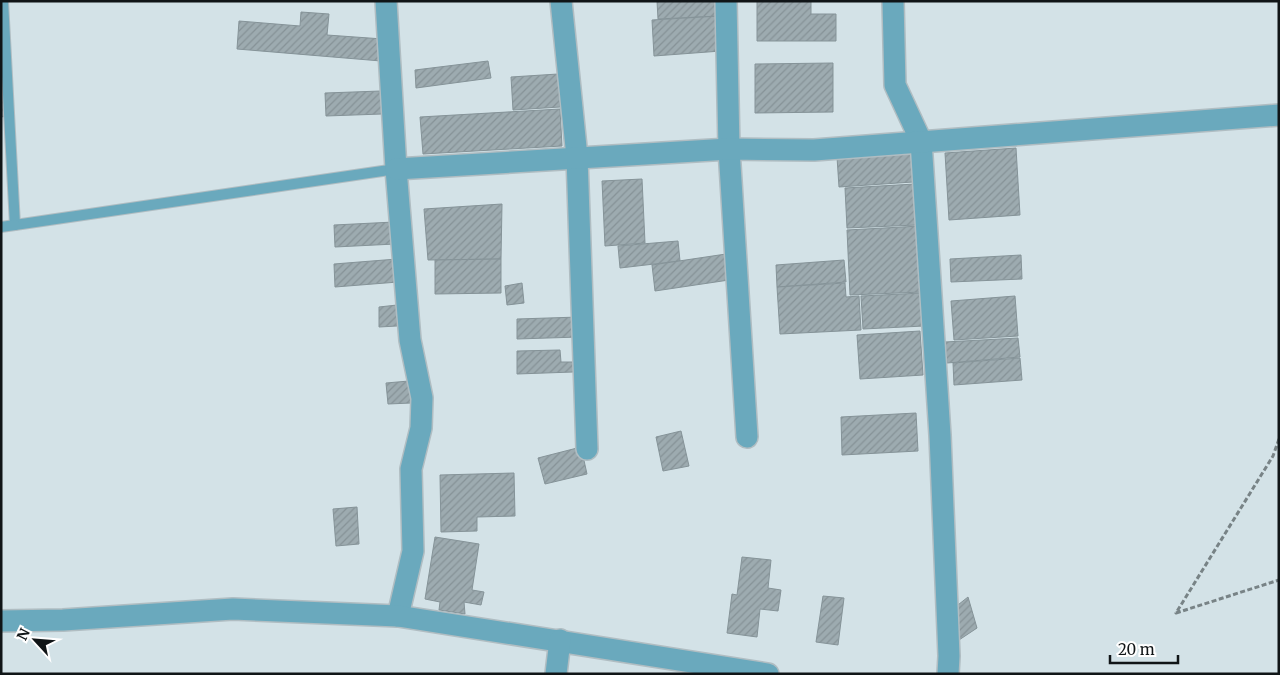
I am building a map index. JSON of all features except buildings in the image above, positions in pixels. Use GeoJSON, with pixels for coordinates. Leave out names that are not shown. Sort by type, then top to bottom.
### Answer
{"type":"FeatureCollection","features":[{"type":"Feature","properties":{"kind":"street"},"geometry":{"type":"LineString","coordinates":[[386,1],[396,169],[410,340],[422,398],[420,428],[411,470],[413,551],[398,616]]}},
{"type":"Feature","properties":{"kind":"street"},"geometry":{"type":"LineString","coordinates":[[561,1],[577,157],[587,449]]}},
{"type":"Feature","properties":{"kind":"street"},"geometry":{"type":"LineString","coordinates":[[726,1],[729,148],[747,437]]}},
{"type":"Feature","properties":{"kind":"street"},"geometry":{"type":"LineString","coordinates":[[892,1],[894,85],[921,141],[940,435],[949,656],[948,674]]}},
{"type":"Feature","properties":{"kind":"street"},"geometry":{"type":"LineString","coordinates":[[396,169],[729,148],[814,150],[1279,115]]}},
{"type":"Feature","properties":{"kind":"street"},"geometry":{"type":"LineString","coordinates":[[1,621],[63,620],[233,609],[398,616],[560,640],[718,670],[768,674]]}},
{"type":"Feature","properties":{"kind":"street"},"geometry":{"type":"LineString","coordinates":[[556,674],[560,640]]}},
{"type":"Feature","properties":{"kind":"lane"},"geometry":{"type":"LineString","coordinates":[[3,1],[15,225]]}},
{"type":"Feature","properties":{"kind":"lane"},"geometry":{"type":"LineString","coordinates":[[1,227],[396,169]]}},
{"type":"Feature","properties":{"kind":"path"},"geometry":{"type":"LineString","coordinates":[[1279,439],[1273,456],[1176,613],[1279,580]]}}]}
